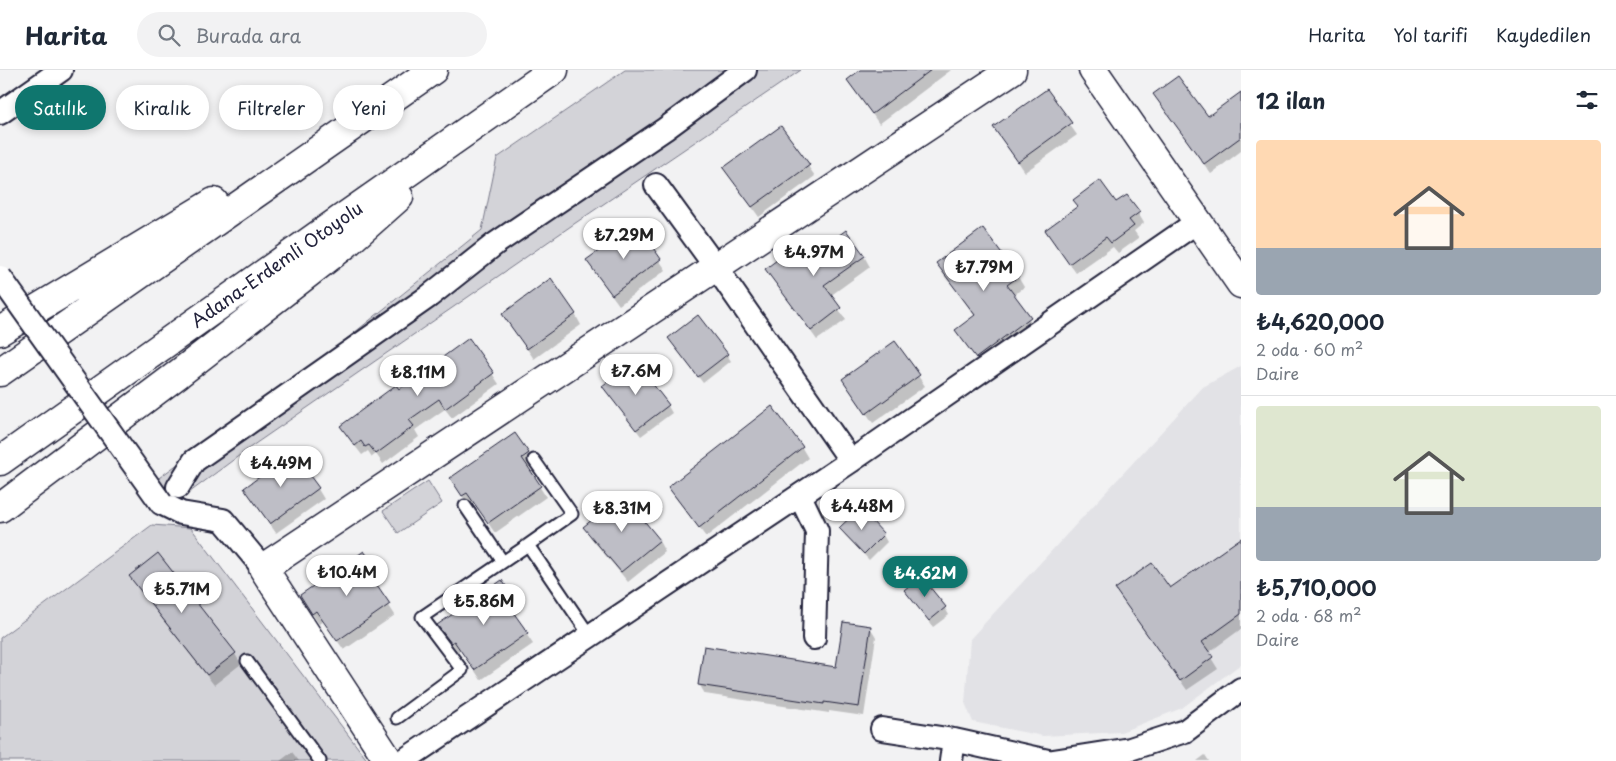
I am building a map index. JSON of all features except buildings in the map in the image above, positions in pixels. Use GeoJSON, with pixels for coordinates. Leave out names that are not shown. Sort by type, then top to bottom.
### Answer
{"type":"FeatureCollection","features":[{"type":"Feature","properties":{"kind":"main road","name":"Adana-Erdemli Otoyolu"},"geometry":{"type":"LineString","coordinates":[[0,461],[554,70]]}},
{"type":"Feature","properties":{"kind":"main road"},"geometry":{"type":"LineString","coordinates":[[389,761],[263,568],[1012,70]]}},
{"type":"Feature","properties":{"kind":"main road"},"geometry":{"type":"LineString","coordinates":[[1093,70],[1241,284]]}},
{"type":"Feature","properties":{"kind":"main road"},"geometry":{"type":"LineString","coordinates":[[0,331],[430,72]]}},
{"type":"Feature","properties":{"kind":"main road"},"geometry":{"type":"LineString","coordinates":[[0,372],[430,72]]}},
{"type":"Feature","properties":{"kind":"main road"},"geometry":{"type":"LineString","coordinates":[[0,508],[177,375],[345,245],[492,114]]}},
{"type":"Feature","properties":{"kind":"street"},"geometry":{"type":"LineString","coordinates":[[0,114],[61,70]]}},
{"type":"Feature","properties":{"kind":"street"},"geometry":{"type":"LineString","coordinates":[[178,487],[194,461],[428,297],[495,244],[665,129],[744,70]]}},
{"type":"Feature","properties":{"kind":"street"},"geometry":{"type":"LineString","coordinates":[[656,185],[851,461]]}},
{"type":"Feature","properties":{"kind":"street"},"geometry":{"type":"LineString","coordinates":[[403,761],[800,496],[1197,222]]}},
{"type":"Feature","properties":{"kind":"street"},"geometry":{"type":"LineString","coordinates":[[0,277],[161,503],[181,513],[223,520],[263,568]]}},
{"type":"Feature","properties":{"kind":"street"},"geometry":{"type":"LineString","coordinates":[[800,496],[817,531],[814,638]]}},
{"type":"Feature","properties":{"kind":"street"},"geometry":{"type":"LineString","coordinates":[[1053,761],[1103,757],[1185,731],[1241,689]]}},
{"type":"Feature","properties":{"kind":"street"},"geometry":{"type":"LineString","coordinates":[[882,729],[953,750],[1048,761]]}},
{"type":"Feature","properties":{"kind":"lane"},"geometry":{"type":"LineString","coordinates":[[397,718],[462,670],[422,617],[572,514],[534,460]]}},
{"type":"Feature","properties":{"kind":"lane"},"geometry":{"type":"LineString","coordinates":[[465,506],[503,562]]}},
{"type":"Feature","properties":{"kind":"lane"},"geometry":{"type":"LineString","coordinates":[[528,545],[590,636]]}},
{"type":"Feature","properties":{"kind":"lane"},"geometry":{"type":"LineString","coordinates":[[247,661],[320,761]]}},
{"type":"Feature","properties":{"kind":"shaded area"},"geometry":{"type":"Polygon","coordinates":[[[625,70],[801,70],[252,446],[178,501],[148,486],[344,341],[482,230],[497,158],[625,70]]]}},
{"type":"Feature","properties":{"kind":"shaded area"},"geometry":{"type":"Polygon","coordinates":[[[1241,366],[1241,664],[1182,708],[1121,732],[1043,736],[973,722],[965,703],[970,639],[1203,387],[1241,366]]]}},
{"type":"Feature","properties":{"kind":"shaded area"},"geometry":{"type":"Polygon","coordinates":[[[428,481],[442,503],[398,533],[383,511],[428,481]]]}},
{"type":"Feature","properties":{"kind":"shaded area"},"geometry":{"type":"Polygon","coordinates":[[[152,525],[191,528],[368,761],[0,761],[0,638],[152,525]]]}}]}
